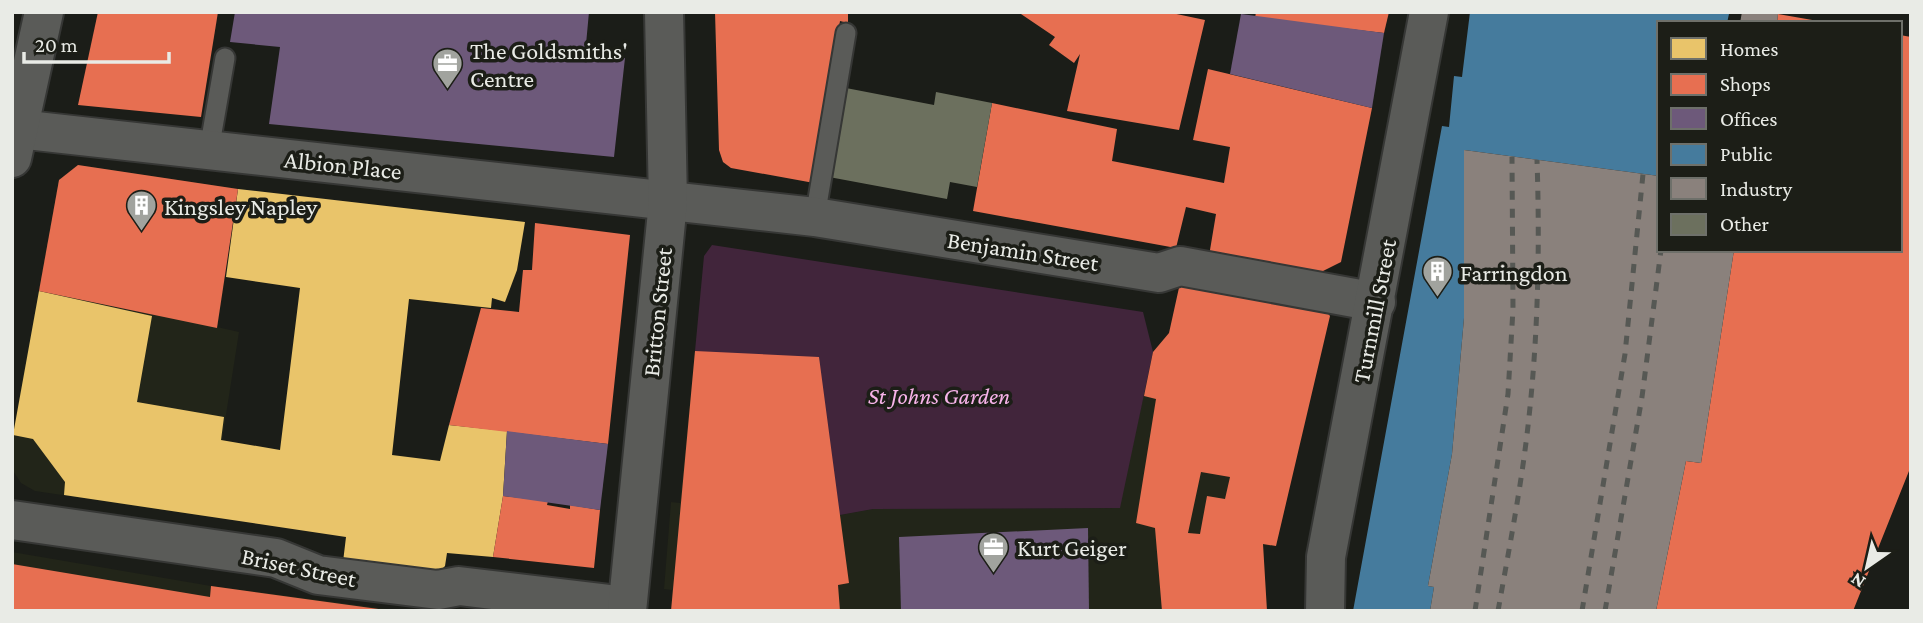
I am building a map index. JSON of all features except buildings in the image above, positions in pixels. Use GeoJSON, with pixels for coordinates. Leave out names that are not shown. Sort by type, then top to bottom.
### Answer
{"type":"FeatureCollection","features":[{"type":"Feature","properties":{"kind":"street"},"geometry":{"type":"LineString","coordinates":[[15,144],[44,12]]}},
{"type":"Feature","properties":{"kind":"street","name":"Britton Street"},"geometry":{"type":"LineString","coordinates":[[627,608],[668,202],[664,12]]}},
{"type":"Feature","properties":{"kind":"street","name":"Turnmill Street"},"geometry":{"type":"LineString","coordinates":[[1325,611],[1326,557],[1429,12]]}},
{"type":"Feature","properties":{"kind":"street","name":"Albion Place"},"geometry":{"type":"LineString","coordinates":[[15,144],[209,150],[668,202]]}},
{"type":"Feature","properties":{"kind":"street","name":"Benjamin Street"},"geometry":{"type":"LineString","coordinates":[[668,202],[815,217],[1159,273],[1180,266],[1376,302]]}},
{"type":"Feature","properties":{"kind":"street","name":"Briset Street"},"geometry":{"type":"LineString","coordinates":[[12,520],[276,558],[318,575],[438,590],[459,586],[627,608]]}},
{"type":"Feature","properties":{"kind":"lane"},"geometry":{"type":"LineString","coordinates":[[815,217],[846,33]]}},
{"type":"Feature","properties":{"kind":"lane"},"geometry":{"type":"LineString","coordinates":[[209,150],[225,58]]}},
{"type":"Feature","properties":{"kind":"shaded area"},"geometry":{"type":"Polygon","coordinates":[[[78,165],[238,189],[217,327],[239,332],[210,517],[35,491],[21,483],[12,469],[12,437],[59,180],[78,165]]]}},
{"type":"Feature","properties":{"kind":"shaded area"},"geometry":{"type":"Polygon","coordinates":[[[695,351],[840,515],[873,509],[1119,508],[1153,352],[1304,424],[1276,546],[1263,545],[1267,611],[671,611],[672,590],[664,589],[671,502],[680,503],[695,351]]]}},
{"type":"Feature","properties":{"kind":"shaded area"},"geometry":{"type":"Polygon","coordinates":[[[12,552],[211,586],[403,611],[12,611],[12,552]]]}},
{"type":"Feature","properties":{"kind":"green space","name":"St Johns Garden"},"geometry":{"type":"Polygon","coordinates":[[[712,245],[1143,312],[1153,352],[1120,508],[873,509],[840,515],[695,351],[704,256],[712,245]]]}},
{"type":"Feature","properties":{"kind":"railway"},"geometry":{"type":"LineString","coordinates":[[1475,611],[1508,394],[1513,309],[1512,157]]}},
{"type":"Feature","properties":{"kind":"railway"},"geometry":{"type":"LineString","coordinates":[[1498,611],[1522,472],[1534,360],[1537,160]]}},
{"type":"Feature","properties":{"kind":"railway"},"geometry":{"type":"LineString","coordinates":[[1582,611],[1625,354],[1643,174]]}},
{"type":"Feature","properties":{"kind":"railway"},"geometry":{"type":"LineString","coordinates":[[1605,611],[1642,397],[1661,252]]}},
{"type":"Feature","properties":{"kind":"place","name":"The Goldsmiths' Centre"},"geometry":{"type":"Point","coordinates":[447,91]}},
{"type":"Feature","properties":{"kind":"place","name":"Kingsley Napley"},"geometry":{"type":"Point","coordinates":[141,233]}},
{"type":"Feature","properties":{"kind":"place","name":"Farringdon"},"geometry":{"type":"Point","coordinates":[1437,299]}},
{"type":"Feature","properties":{"kind":"place","name":"Kurt Geiger"},"geometry":{"type":"Point","coordinates":[994,574]}}]}
